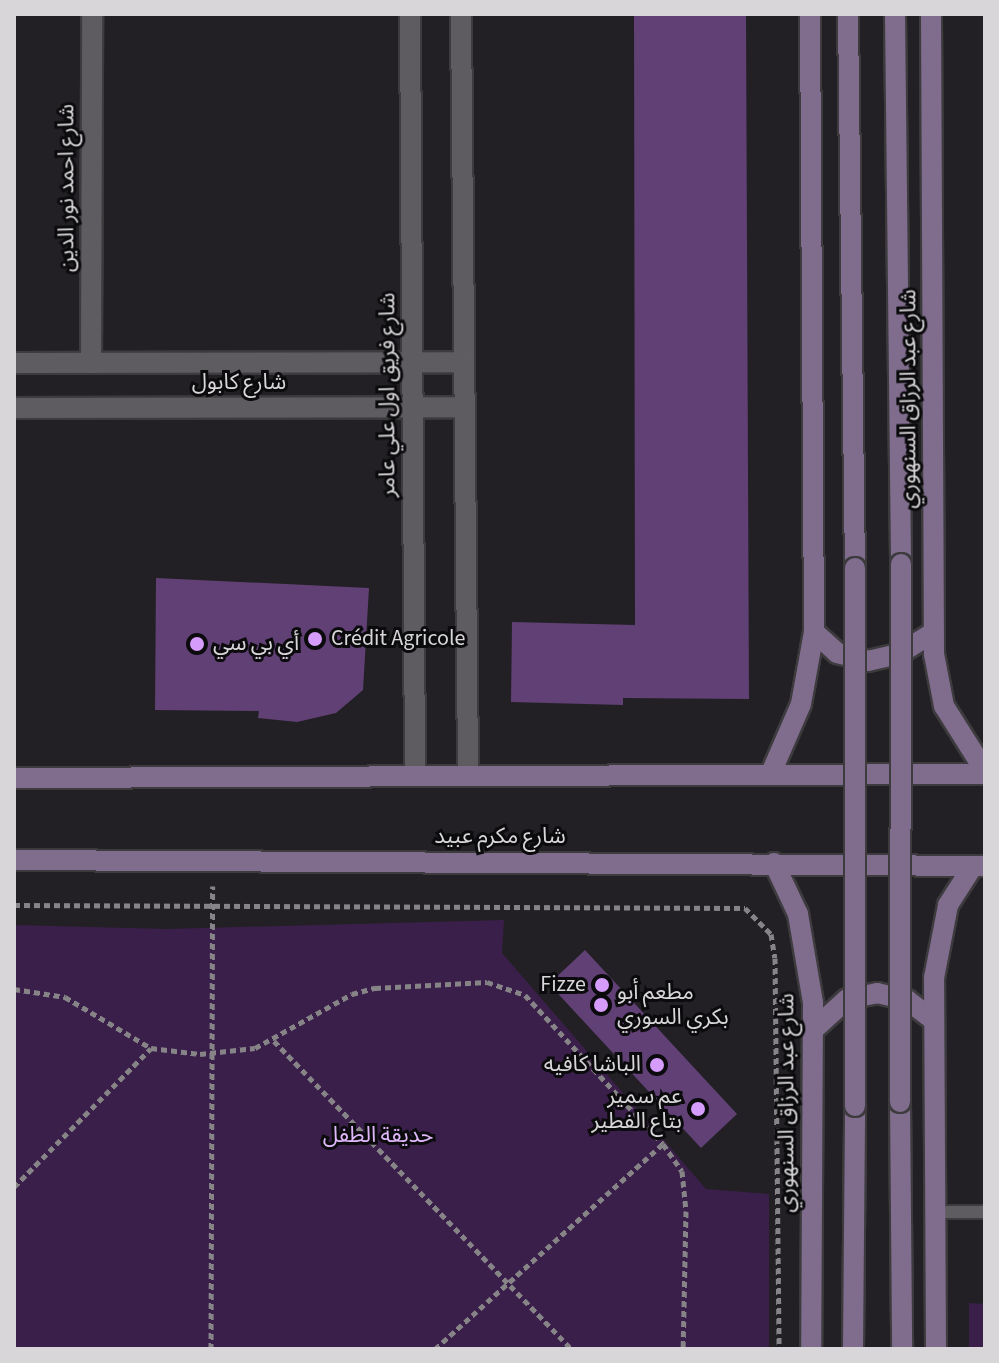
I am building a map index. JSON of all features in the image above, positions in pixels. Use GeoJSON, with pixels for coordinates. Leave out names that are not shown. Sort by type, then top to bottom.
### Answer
{"type":"FeatureCollection","features":[{"type":"Feature","properties":{"kind":"street","name":"شارع احمد نور الدين"},"geometry":{"type":"LineString","coordinates":[[91,363],[92,14]]}},
{"type":"Feature","properties":{"kind":"street","name":"شارع فريق اول علي عامر"},"geometry":{"type":"LineString","coordinates":[[410,14],[415,776]]}},
{"type":"Feature","properties":{"kind":"street"},"geometry":{"type":"LineString","coordinates":[[461,14],[468,776]]}},
{"type":"Feature","properties":{"kind":"street"},"geometry":{"type":"LineString","coordinates":[[771,773],[801,704],[814,632],[810,14]]}},
{"type":"Feature","properties":{"kind":"street"},"geometry":{"type":"LineString","coordinates":[[848,14],[855,568],[853,1349]]}},
{"type":"Feature","properties":{"kind":"street"},"geometry":{"type":"LineString","coordinates":[[895,14],[902,1349]]}},
{"type":"Feature","properties":{"kind":"street","name":"شارع عبد الرزاق السنهوري"},"geometry":{"type":"LineString","coordinates":[[931,14],[934,632],[944,706],[985,773]]}},
{"type":"Feature","properties":{"kind":"street","name":"شارع كابول"},"geometry":{"type":"LineString","coordinates":[[14,363],[463,362]]}},
{"type":"Feature","properties":{"kind":"street","name":"شارع كابول"},"geometry":{"type":"LineString","coordinates":[[14,408],[463,407]]}},
{"type":"Feature","properties":{"kind":"street"},"geometry":{"type":"LineString","coordinates":[[814,632],[837,653],[868,661],[899,654],[934,632]]}},
{"type":"Feature","properties":{"kind":"street"},"geometry":{"type":"LineString","coordinates":[[14,778],[985,773]]}},
{"type":"Feature","properties":{"kind":"street","name":"شارع مكرم عبيد"},"geometry":{"type":"LineString","coordinates":[[14,860],[979,866]]}},
{"type":"Feature","properties":{"kind":"street","name":"شارع عبد الرزاق السنهوري"},"geometry":{"type":"LineString","coordinates":[[774,863],[805,942],[812,1031],[811,1349]]}},
{"type":"Feature","properties":{"kind":"street"},"geometry":{"type":"LineString","coordinates":[[936,1349],[932,1019],[941,928],[959,882],[979,866]]}},
{"type":"Feature","properties":{"kind":"street"},"geometry":{"type":"LineString","coordinates":[[812,1031],[847,999],[877,993],[907,1000],[932,1019]]}},
{"type":"Feature","properties":{"kind":"lane"},"geometry":{"type":"LineString","coordinates":[[935,1212],[985,1212]]}},
{"type":"Feature","properties":{"kind":"path"},"geometry":{"type":"LineString","coordinates":[[211,1349],[214,859]]}},
{"type":"Feature","properties":{"kind":"path"},"geometry":{"type":"LineString","coordinates":[[14,905],[721,904],[756,914],[771,934],[775,958],[779,1349]]}},
{"type":"Feature","properties":{"kind":"path"},"geometry":{"type":"LineString","coordinates":[[14,989],[65,997],[151,1048],[235,1054],[274,1041],[331,1005],[375,988],[466,982],[506,987],[541,1009],[663,1144],[682,1171],[686,1197],[683,1349]]}},
{"type":"Feature","properties":{"kind":"path"},"geometry":{"type":"LineString","coordinates":[[274,1041],[505,1285],[571,1349]]}},
{"type":"Feature","properties":{"kind":"path"},"geometry":{"type":"LineString","coordinates":[[14,1187],[151,1048]]}},
{"type":"Feature","properties":{"kind":"path"},"geometry":{"type":"LineString","coordinates":[[435,1349],[663,1144]]}},
{"type":"Feature","properties":{"kind":"green space","name":"حديقة الطفل"},"geometry":{"type":"Polygon","coordinates":[[[504,920],[502,953],[706,1189],[769,1194],[769,1349],[14,1349],[14,925],[167,929],[504,920]]]}},
{"type":"Feature","properties":{"kind":"green space"},"geometry":{"type":"Polygon","coordinates":[[[969,1303],[985,1304],[985,1349],[969,1349],[969,1303]]]}},
{"type":"Feature","properties":{"kind":"building"},"geometry":{"type":"Polygon","coordinates":[[[634,14],[746,14],[749,699],[623,698],[623,705],[511,702],[512,622],[635,625],[634,14]]]}},
{"type":"Feature","properties":{"kind":"building"},"geometry":{"type":"Polygon","coordinates":[[[156,578],[369,588],[363,690],[336,713],[297,722],[258,718],[259,711],[155,710],[156,578]]]}},
{"type":"Feature","properties":{"kind":"building"},"geometry":{"type":"Polygon","coordinates":[[[585,950],[737,1114],[701,1148],[549,984],[585,950]]]}},
{"type":"Feature","properties":{"kind":"place","name":"Crédit Agricole"},"geometry":{"type":"Point","coordinates":[315,639]}},
{"type":"Feature","properties":{"kind":"place","name":"أي بي سي"},"geometry":{"type":"Point","coordinates":[197,644]}},
{"type":"Feature","properties":{"kind":"place","name":"Fizze"},"geometry":{"type":"Point","coordinates":[602,985]}},
{"type":"Feature","properties":{"kind":"place","name":"مطعم أبو بكري السوري"},"geometry":{"type":"Point","coordinates":[601,1005]}},
{"type":"Feature","properties":{"kind":"place","name":"الباشا كافيه"},"geometry":{"type":"Point","coordinates":[657,1065]}},
{"type":"Feature","properties":{"kind":"place","name":"عم سمير بتاع الفطير"},"geometry":{"type":"Point","coordinates":[698,1109]}}]}
